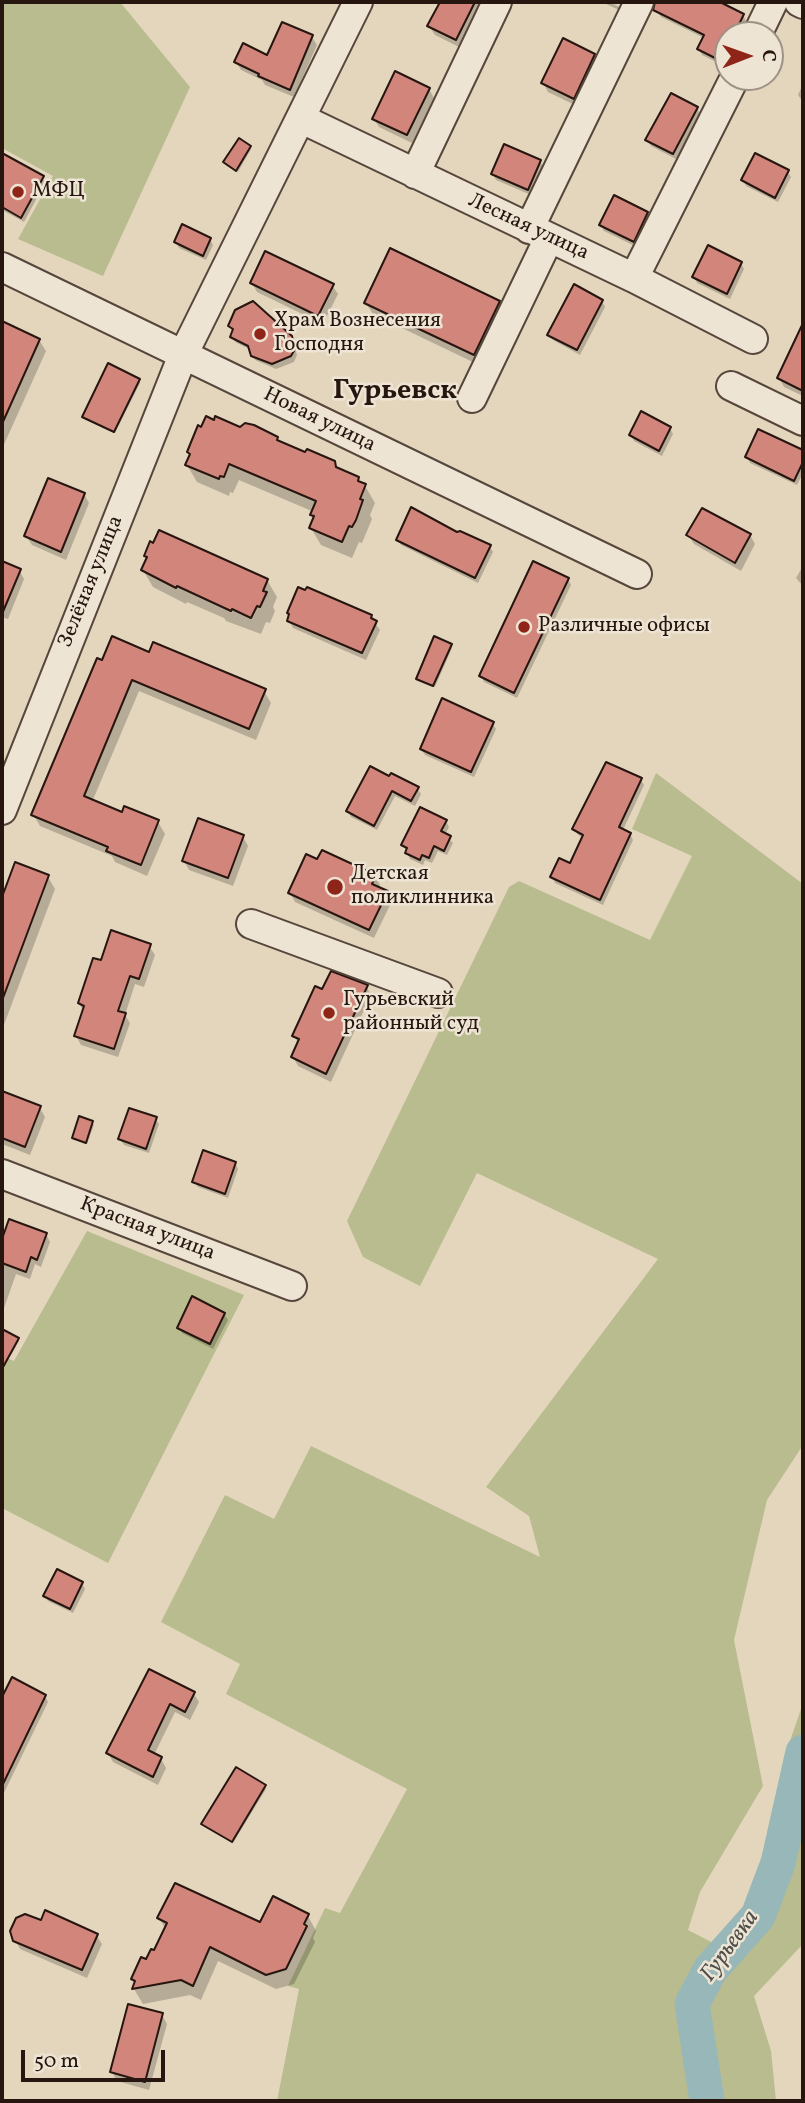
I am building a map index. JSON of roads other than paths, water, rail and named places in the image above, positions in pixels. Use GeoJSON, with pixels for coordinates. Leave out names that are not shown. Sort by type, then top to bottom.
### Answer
{"type":"FeatureCollection","features":[{"type":"Feature","properties":{"kind":"street"},"geometry":{"type":"LineString","coordinates":[[183,355],[358,2]]}},
{"type":"Feature","properties":{"kind":"street"},"geometry":{"type":"LineString","coordinates":[[415,174],[498,2]]}},
{"type":"Feature","properties":{"kind":"street"},"geometry":{"type":"LineString","coordinates":[[472,398],[639,2]]}},
{"type":"Feature","properties":{"kind":"street"},"geometry":{"type":"LineString","coordinates":[[764,21],[773,2]]}},
{"type":"Feature","properties":{"kind":"street"},"geometry":{"type":"LineString","coordinates":[[634,278],[728,91]]}},
{"type":"Feature","properties":{"kind":"street","name":"Лесная улица"},"geometry":{"type":"LineString","coordinates":[[302,119],[634,278],[753,339]]}},
{"type":"Feature","properties":{"kind":"street","name":"Новая улица"},"geometry":{"type":"LineString","coordinates":[[2,267],[637,574]]}},
{"type":"Feature","properties":{"kind":"street","name":"Зелёная улица"},"geometry":{"type":"LineString","coordinates":[[2,810],[183,355]]}},
{"type":"Feature","properties":{"kind":"street"},"geometry":{"type":"LineString","coordinates":[[731,386],[803,421]]}},
{"type":"Feature","properties":{"kind":"street"},"geometry":{"type":"LineString","coordinates":[[251,924],[438,993]]}},
{"type":"Feature","properties":{"kind":"street","name":"Красная улица"},"geometry":{"type":"LineString","coordinates":[[2,1174],[292,1286]]}},
{"type":"Feature","properties":{"kind":"waterway","name":"Гурьевка"},"geometry":{"type":"LineString","coordinates":[[707,2101],[692,2004],[710,1970],[758,1916],[778,1863],[803,1752]]}},
{"type":"Feature","properties":{"kind":"place","name":"МФЦ"},"geometry":{"type":"Point","coordinates":[18,192]}},
{"type":"Feature","properties":{"kind":"place","name":"Храм Вознесения Господня"},"geometry":{"type":"Point","coordinates":[260,334]}},
{"type":"Feature","properties":{"kind":"place","name":"Различные офисы"},"geometry":{"type":"Point","coordinates":[524,627]}},
{"type":"Feature","properties":{"kind":"place","name":"Детская поликлинника"},"geometry":{"type":"Point","coordinates":[335,887]}},
{"type":"Feature","properties":{"kind":"place","name":"Гурьевский районный суд"},"geometry":{"type":"Point","coordinates":[329,1013]}},
{"type":"Feature","properties":{"kind":"district","name":"Гурьевск"},"geometry":{"type":"Point","coordinates":[395,393]}}]}
